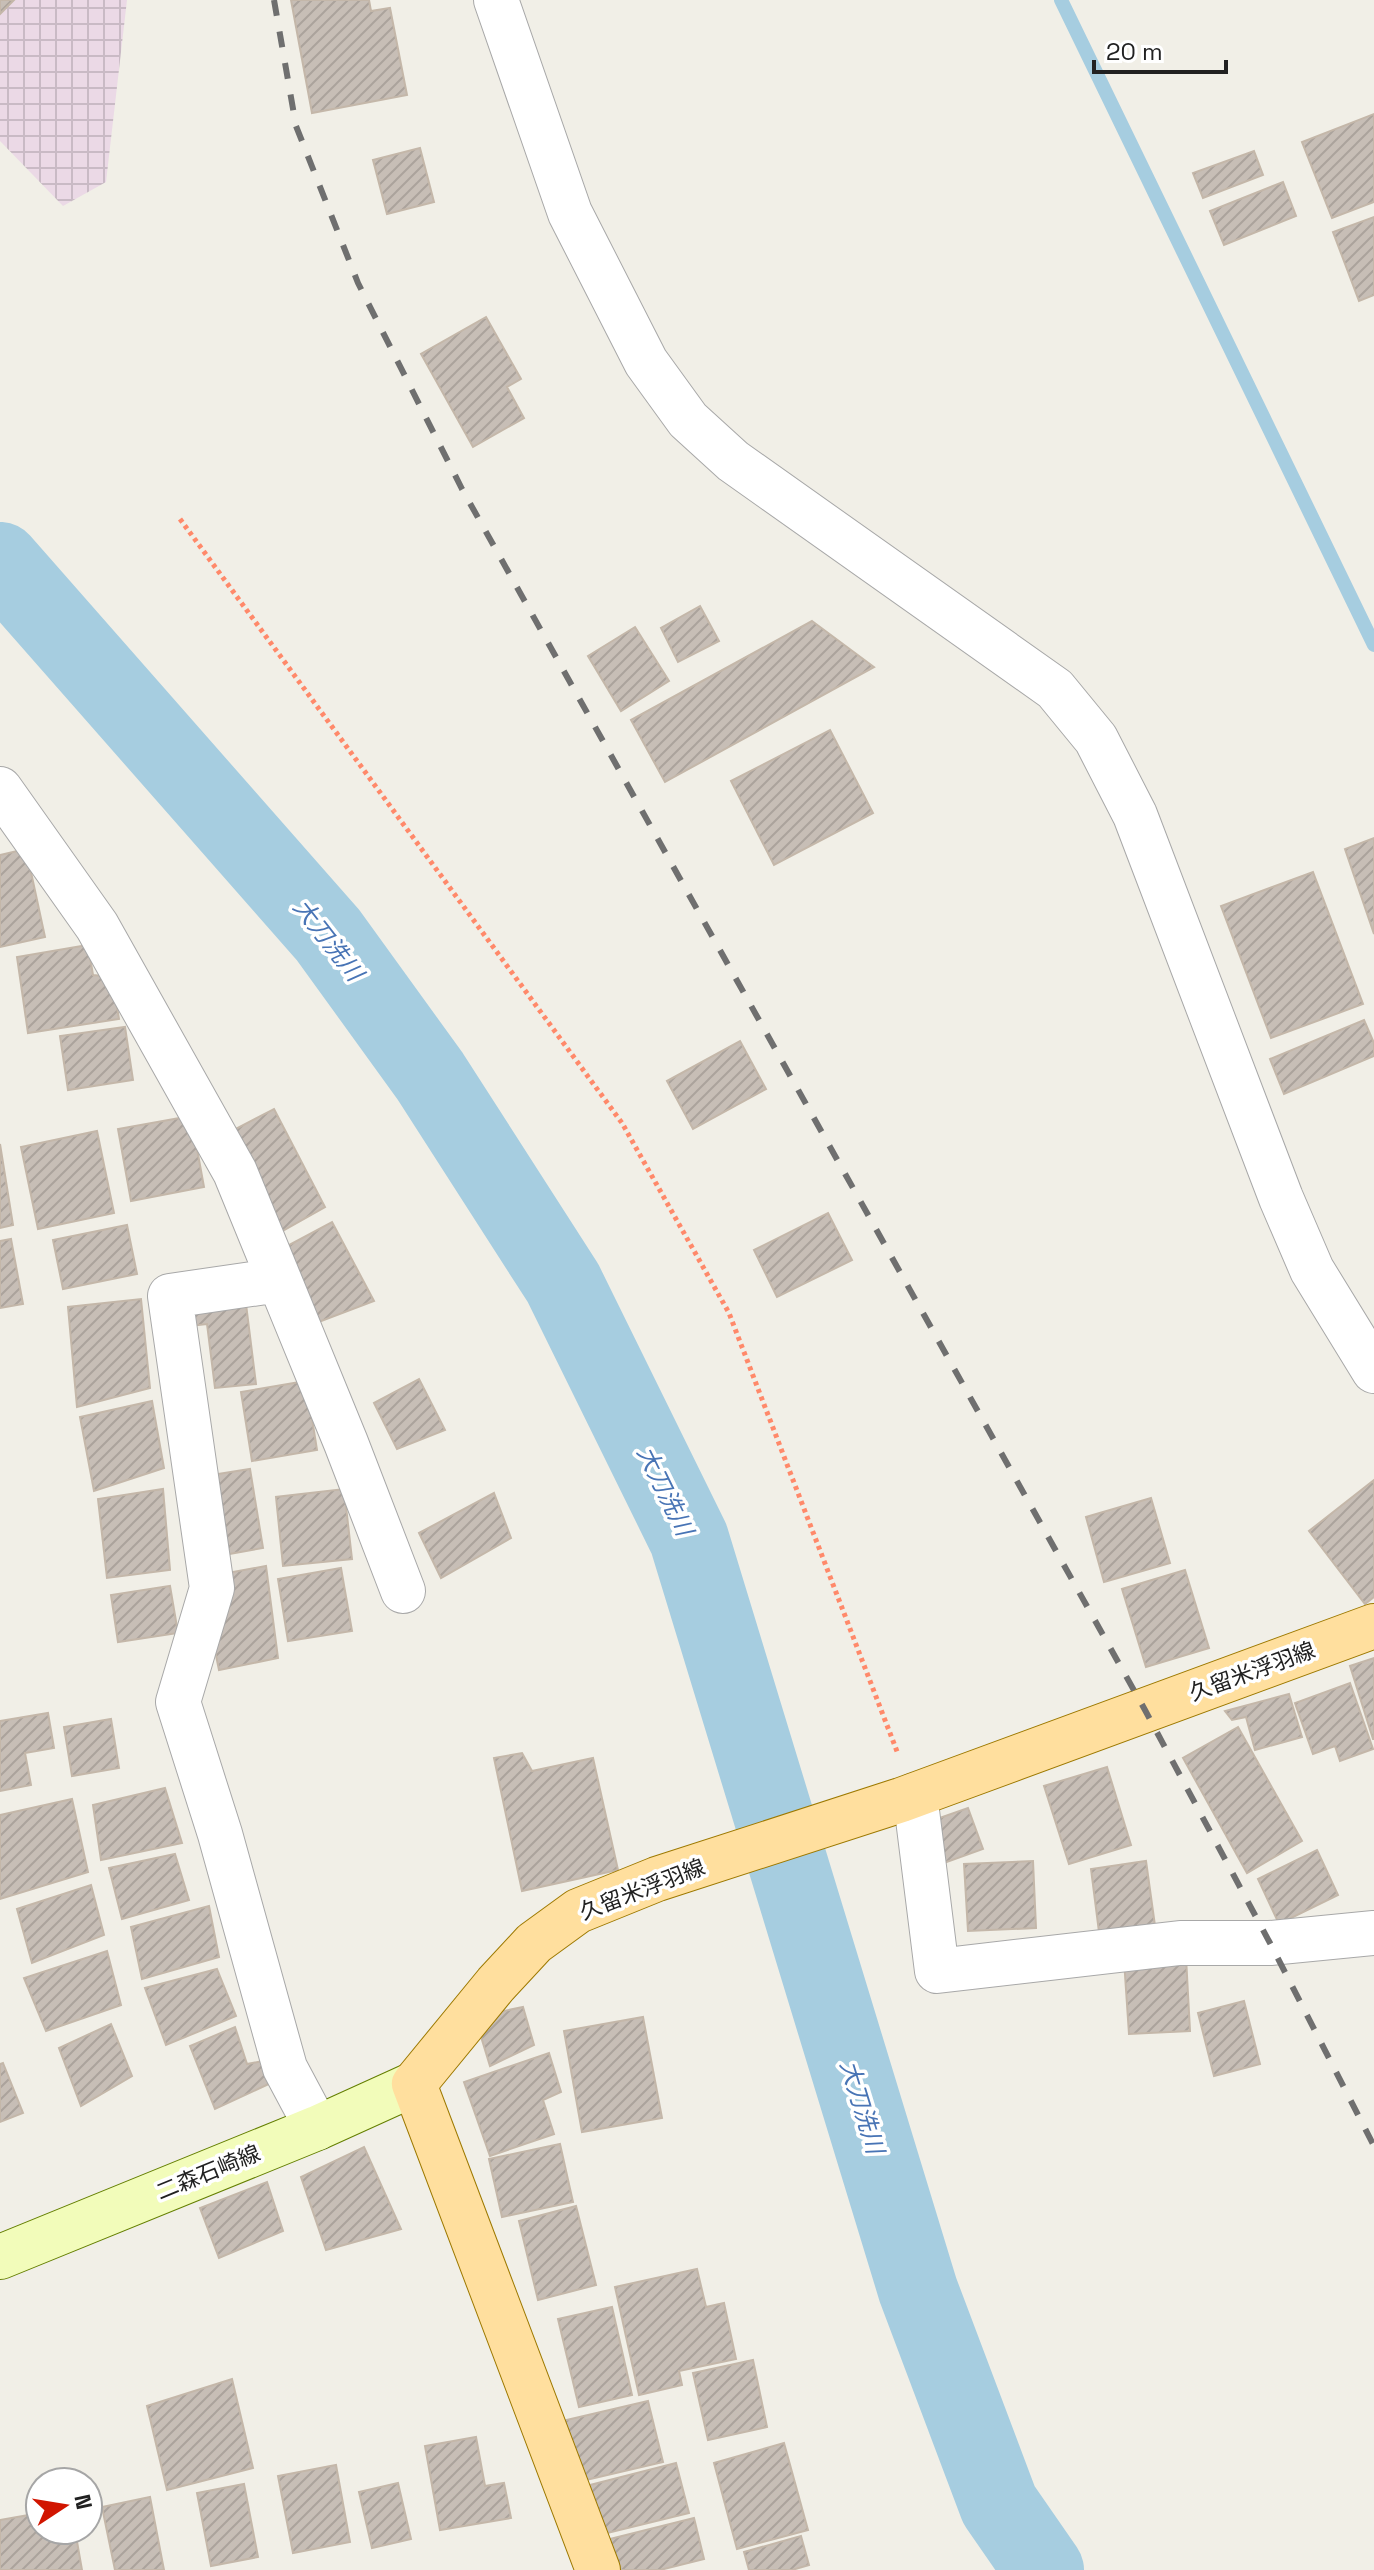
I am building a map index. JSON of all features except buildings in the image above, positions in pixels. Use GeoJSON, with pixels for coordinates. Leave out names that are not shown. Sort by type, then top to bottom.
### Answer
{"type":"FeatureCollection","features":[{"type":"Feature","properties":{"kind":"main road","name":"久留米浮羽線"},"geometry":{"type":"LineString","coordinates":[[414,2084],[534,1943],[578,1911],[657,1879],[908,1798],[1374,1626]]}},
{"type":"Feature","properties":{"kind":"main road","name":"二森石崎線"},"geometry":{"type":"LineString","coordinates":[[0,2257],[317,2128],[414,2084]]}},
{"type":"Feature","properties":{"kind":"main road"},"geometry":{"type":"LineString","coordinates":[[414,2084],[598,2570]]}},
{"type":"Feature","properties":{"kind":"street"},"geometry":{"type":"LineString","coordinates":[[496,0],[570,213],[646,362],[688,420],[733,461],[1055,689],[1096,739],[1135,815],[1281,1198],[1312,1270],[1374,1371]]}},
{"type":"Feature","properties":{"kind":"street"},"geometry":{"type":"LineString","coordinates":[[0,789],[97,926],[235,1172],[403,1591]]}},
{"type":"Feature","properties":{"kind":"street"},"geometry":{"type":"LineString","coordinates":[[279,1280],[170,1296],[212,1588],[178,1702],[220,1834],[285,2068],[317,2128]]}},
{"type":"Feature","properties":{"kind":"street"},"geometry":{"type":"LineString","coordinates":[[908,1798],[937,1971],[1180,1943],[1270,1943],[1374,1933]]}},
{"type":"Feature","properties":{"kind":"path"},"geometry":{"type":"LineString","coordinates":[[180,519],[622,1123],[729,1313],[908,1798]]}},
{"type":"Feature","properties":{"kind":"shaded area"},"geometry":{"type":"Polygon","coordinates":[[[0,0],[127,0],[106,182],[63,206],[0,141],[0,0]]]}},
{"type":"Feature","properties":{"kind":"waterway"},"geometry":{"type":"LineString","coordinates":[[1061,0],[1374,645]]}},
{"type":"Feature","properties":{"kind":"waterway","name":"大刀洗川"},"geometry":{"type":"LineString","coordinates":[[0,562],[328,935],[430,1076],[563,1283],[689,1539],[918,2290],[999,2505],[1044,2570]]}},
{"type":"Feature","properties":{"kind":"railway"},"geometry":{"type":"LineString","coordinates":[[274,0],[296,126],[358,283],[462,489],[1145,1710],[1374,2146]]}}]}
